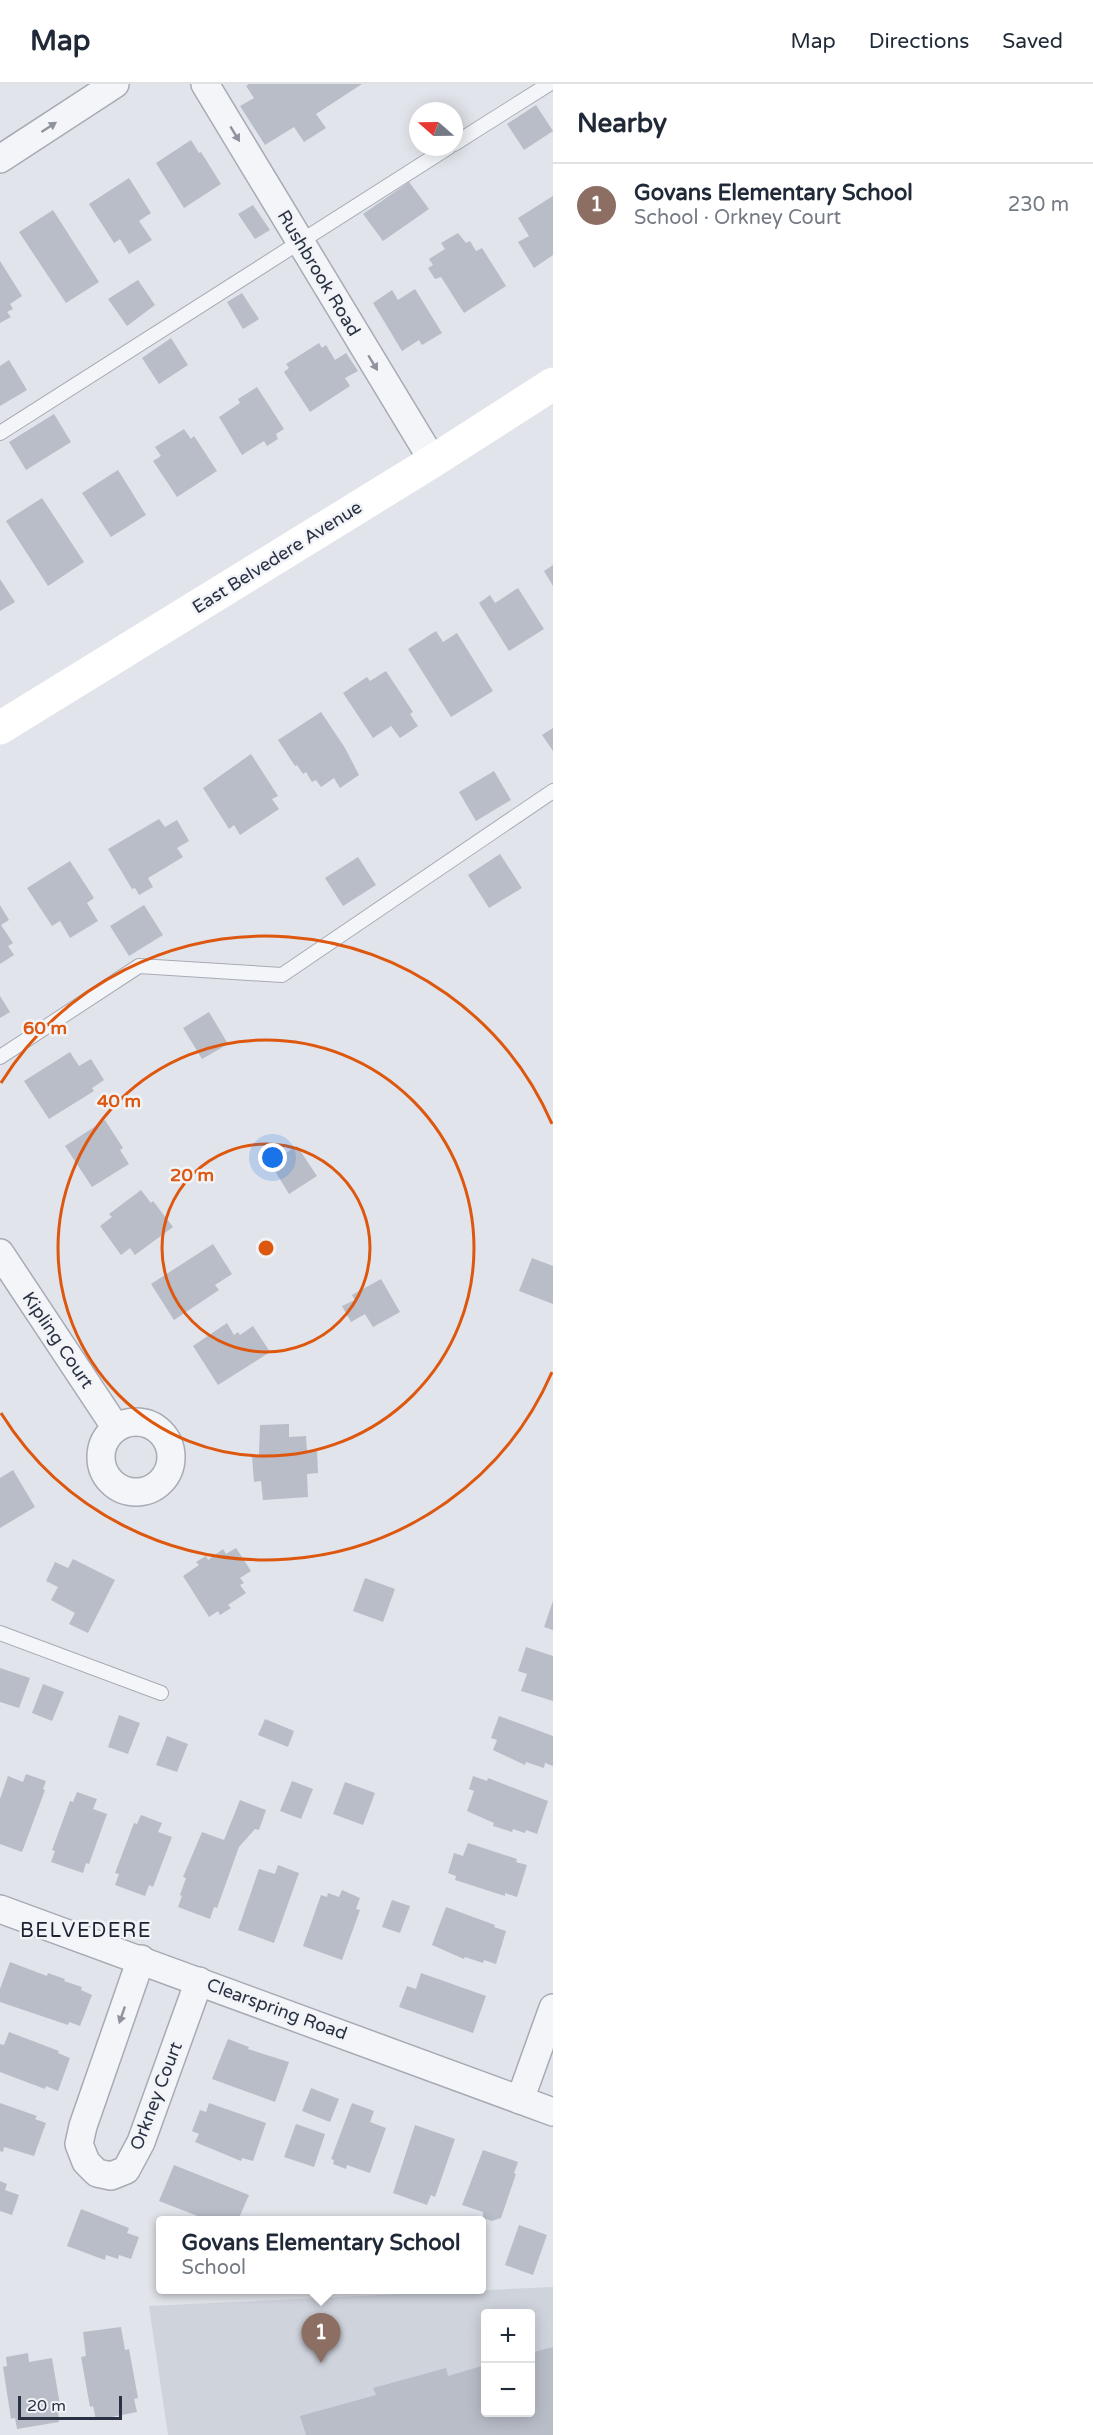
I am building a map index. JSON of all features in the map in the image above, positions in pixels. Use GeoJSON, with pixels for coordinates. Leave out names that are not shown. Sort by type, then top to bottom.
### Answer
{"type":"FeatureCollection","features":[{"type":"Feature","properties":{"kind":"main road","name":"East Belvedere Avenue"},"geometry":{"type":"LineString","coordinates":[[0,728],[433,461],[553,384]]}},
{"type":"Feature","properties":{"kind":"street"},"geometry":{"type":"LineString","coordinates":[[0,159],[115,84]]}},
{"type":"Feature","properties":{"kind":"street","name":"Rushbrook Road"},"geometry":{"type":"LineString","coordinates":[[205,84],[433,461]]}},
{"type":"Feature","properties":{"kind":"street","name":"Kipling Court"},"geometry":{"type":"LineString","coordinates":[[0,1253],[116,1428]]}},
{"type":"Feature","properties":{"kind":"street","name":"Clearspring Road"},"geometry":{"type":"LineString","coordinates":[[0,1909],[553,2112]]}},
{"type":"Feature","properties":{"kind":"street","name":"Orkney Court"},"geometry":{"type":"LineString","coordinates":[[141,1959],[83,2126],[79,2144],[86,2162],[97,2173],[111,2176],[126,2170],[141,2142],[199,1981]]}},
{"type":"Feature","properties":{"kind":"street"},"geometry":{"type":"LineString","coordinates":[[520,2100],[553,2008]]}},
{"type":"Feature","properties":{"kind":"lane"},"geometry":{"type":"LineString","coordinates":[[463,138],[549,84]]}},
{"type":"Feature","properties":{"kind":"lane"},"geometry":{"type":"LineString","coordinates":[[0,433],[435,156]]}},
{"type":"Feature","properties":{"kind":"lane"},"geometry":{"type":"LineString","coordinates":[[0,1057],[139,966],[282,975],[553,791]]}},
{"type":"Feature","properties":{"kind":"lane"},"geometry":{"type":"LineString","coordinates":[[0,1633],[160,1693]]}},
{"type":"Feature","properties":{"kind":"shaded area"},"geometry":{"type":"Polygon","coordinates":[[[553,2287],[553,2435],[168,2435],[149,2306],[404,2294],[486,2294],[486,2290],[553,2287]]]}},
{"type":"Feature","properties":{"kind":"building"},"geometry":{"type":"Polygon","coordinates":[[[249,84],[362,84],[316,114],[326,128],[304,142],[294,127],[265,145],[240,106],[254,98],[246,86],[249,84]]]}},
{"type":"Feature","properties":{"kind":"building"},"geometry":{"type":"Polygon","coordinates":[[[536,105],[553,131],[524,150],[507,124],[536,105]]]}},
{"type":"Feature","properties":{"kind":"building"},"geometry":{"type":"Polygon","coordinates":[[[191,140],[221,184],[184,208],[156,163],[191,140]]]}},
{"type":"Feature","properties":{"kind":"building"},"geometry":{"type":"Polygon","coordinates":[[[129,178],[151,213],[139,221],[152,240],[129,254],[120,239],[114,243],[89,204],[129,178]]]}},
{"type":"Feature","properties":{"kind":"building"},"geometry":{"type":"Polygon","coordinates":[[[409,182],[429,209],[383,241],[363,214],[409,182]]]}},
{"type":"Feature","properties":{"kind":"building"},"geometry":{"type":"Polygon","coordinates":[[[553,196],[553,255],[534,268],[518,242],[529,236],[518,218],[553,196]]]}},
{"type":"Feature","properties":{"kind":"building"},"geometry":{"type":"Polygon","coordinates":[[[253,205],[270,230],[255,239],[238,214],[253,205]]]}},
{"type":"Feature","properties":{"kind":"building"},"geometry":{"type":"Polygon","coordinates":[[[53,210],[99,282],[66,303],[19,232],[53,210]]]}},
{"type":"Feature","properties":{"kind":"building"},"geometry":{"type":"Polygon","coordinates":[[[458,233],[466,243],[470,241],[476,251],[482,248],[506,286],[464,313],[441,277],[435,279],[428,268],[433,265],[429,259],[445,249],[441,243],[458,233]]]}},
{"type":"Feature","properties":{"kind":"building"},"geometry":{"type":"Polygon","coordinates":[[[0,261],[22,296],[10,304],[13,309],[7,312],[11,317],[0,323],[0,261]]]}},
{"type":"Feature","properties":{"kind":"building"},"geometry":{"type":"Polygon","coordinates":[[[138,280],[155,305],[127,326],[108,299],[138,280]]]}},
{"type":"Feature","properties":{"kind":"building"},"geometry":{"type":"Polygon","coordinates":[[[415,289],[442,333],[422,345],[419,340],[402,351],[373,303],[392,290],[398,300],[415,289]]]}},
{"type":"Feature","properties":{"kind":"building"},"geometry":{"type":"Polygon","coordinates":[[[242,293],[259,319],[243,329],[227,302],[242,293]]]}},
{"type":"Feature","properties":{"kind":"building"},"geometry":{"type":"Polygon","coordinates":[[[171,338],[188,365],[159,384],[142,358],[171,338]]]}},
{"type":"Feature","properties":{"kind":"building"},"geometry":{"type":"Polygon","coordinates":[[[319,343],[322,348],[326,345],[335,360],[346,353],[358,371],[345,378],[350,386],[310,412],[284,372],[289,368],[286,364],[319,343]]]}},
{"type":"Feature","properties":{"kind":"building"},"geometry":{"type":"Polygon","coordinates":[[[9,360],[27,390],[0,406],[0,366],[9,360]]]}},
{"type":"Feature","properties":{"kind":"building"},"geometry":{"type":"Polygon","coordinates":[[[257,387],[284,429],[276,434],[278,439],[267,446],[264,441],[242,455],[219,417],[240,403],[238,399],[257,387]]]}},
{"type":"Feature","properties":{"kind":"building"},"geometry":{"type":"Polygon","coordinates":[[[54,414],[71,442],[26,470],[9,442],[54,414]]]}},
{"type":"Feature","properties":{"kind":"building"},"geometry":{"type":"Polygon","coordinates":[[[184,429],[191,439],[194,436],[217,471],[177,497],[153,461],[161,456],[155,447],[184,429]]]}},
{"type":"Feature","properties":{"kind":"building"},"geometry":{"type":"Polygon","coordinates":[[[118,470],[146,515],[111,537],[82,493],[118,470]]]}},
{"type":"Feature","properties":{"kind":"building"},"geometry":{"type":"Polygon","coordinates":[[[42,498],[84,562],[48,586],[6,521],[42,498]]]}},
{"type":"Feature","properties":{"kind":"building"},"geometry":{"type":"Polygon","coordinates":[[[553,565],[553,586],[544,571],[553,565]]]}},
{"type":"Feature","properties":{"kind":"building"},"geometry":{"type":"Polygon","coordinates":[[[0,579],[15,602],[0,611],[0,579]]]}},
{"type":"Feature","properties":{"kind":"building"},"geometry":{"type":"Polygon","coordinates":[[[518,588],[544,629],[509,651],[479,603],[490,595],[495,603],[518,588]]]}},
{"type":"Feature","properties":{"kind":"building"},"geometry":{"type":"Polygon","coordinates":[[[436,631],[443,642],[457,633],[493,691],[451,717],[408,649],[436,631]]]}},
{"type":"Feature","properties":{"kind":"building"},"geometry":{"type":"Polygon","coordinates":[[[386,671],[413,712],[410,714],[418,726],[400,738],[391,726],[373,738],[343,693],[367,677],[370,681],[386,671]]]}},
{"type":"Feature","properties":{"kind":"building"},"geometry":{"type":"Polygon","coordinates":[[[321,712],[345,748],[359,775],[340,788],[334,778],[321,787],[316,780],[312,782],[306,772],[303,774],[297,765],[295,766],[278,740],[321,712]]]}},
{"type":"Feature","properties":{"kind":"building"},"geometry":{"type":"Polygon","coordinates":[[[553,728],[553,751],[542,735],[553,728]]]}},
{"type":"Feature","properties":{"kind":"building"},"geometry":{"type":"Polygon","coordinates":[[[251,754],[278,796],[272,799],[279,809],[240,835],[234,825],[229,829],[203,788],[251,754]]]}},
{"type":"Feature","properties":{"kind":"building"},"geometry":{"type":"Polygon","coordinates":[[[494,771],[511,800],[476,821],[459,792],[494,771]]]}},
{"type":"Feature","properties":{"kind":"building"},"geometry":{"type":"Polygon","coordinates":[[[159,819],[165,827],[177,820],[189,841],[177,848],[183,857],[148,878],[153,887],[139,895],[135,888],[132,889],[108,849],[159,819]]]}},
{"type":"Feature","properties":{"kind":"building"},"geometry":{"type":"Polygon","coordinates":[[[500,854],[522,888],[489,908],[468,875],[500,854]]]}},
{"type":"Feature","properties":{"kind":"building"},"geometry":{"type":"Polygon","coordinates":[[[358,857],[376,885],[343,906],[325,878],[358,857]]]}},
{"type":"Feature","properties":{"kind":"building"},"geometry":{"type":"Polygon","coordinates":[[[70,861],[94,898],[87,903],[98,921],[70,938],[60,921],[52,926],[27,888],[70,861]]]}},
{"type":"Feature","properties":{"kind":"building"},"geometry":{"type":"Polygon","coordinates":[[[0,905],[9,920],[1,925],[13,943],[8,946],[14,955],[0,964],[0,905]]]}},
{"type":"Feature","properties":{"kind":"building"},"geometry":{"type":"Polygon","coordinates":[[[144,905],[163,935],[129,956],[110,926],[144,905]]]}},
{"type":"Feature","properties":{"kind":"building"},"geometry":{"type":"Polygon","coordinates":[[[0,996],[10,1012],[0,1018],[0,996]]]}},
{"type":"Feature","properties":{"kind":"building"},"geometry":{"type":"Polygon","coordinates":[[[209,1012],[228,1044],[202,1059],[183,1028],[209,1012]]]}},
{"type":"Feature","properties":{"kind":"building"},"geometry":{"type":"Polygon","coordinates":[[[70,1052],[79,1066],[91,1059],[104,1080],[92,1088],[94,1091],[49,1119],[24,1081],[70,1052]]]}},
{"type":"Feature","properties":{"kind":"building"},"geometry":{"type":"Polygon","coordinates":[[[105,1120],[123,1148],[120,1150],[129,1164],[92,1187],[65,1146],[105,1120]]]}},
{"type":"Feature","properties":{"kind":"building"},"geometry":{"type":"Polygon","coordinates":[[[297,1146],[317,1176],[289,1194],[270,1163],[297,1146]]]}},
{"type":"Feature","properties":{"kind":"building"},"geometry":{"type":"Polygon","coordinates":[[[141,1190],[151,1203],[153,1201],[173,1227],[135,1255],[130,1248],[121,1255],[100,1226],[112,1217],[109,1214],[141,1190]]]}},
{"type":"Feature","properties":{"kind":"building"},"geometry":{"type":"Polygon","coordinates":[[[213,1244],[232,1274],[215,1285],[219,1290],[174,1320],[151,1284],[213,1244]]]}},
{"type":"Feature","properties":{"kind":"building"},"geometry":{"type":"Polygon","coordinates":[[[532,1258],[553,1266],[553,1304],[519,1291],[532,1258]]]}},
{"type":"Feature","properties":{"kind":"building"},"geometry":{"type":"Polygon","coordinates":[[[381,1279],[400,1312],[373,1327],[365,1314],[351,1322],[342,1306],[355,1300],[352,1295],[381,1279]]]}},
{"type":"Feature","properties":{"kind":"building"},"geometry":{"type":"Polygon","coordinates":[[[227,1323],[234,1335],[238,1332],[240,1335],[253,1326],[270,1352],[218,1385],[193,1346],[227,1323]]]}},
{"type":"Feature","properties":{"kind":"building"},"geometry":{"type":"Polygon","coordinates":[[[289,1424],[289,1437],[306,1436],[307,1451],[317,1450],[318,1473],[307,1474],[308,1497],[263,1500],[261,1481],[254,1482],[252,1456],[259,1455],[260,1425],[289,1424]]]}},
{"type":"Feature","properties":{"kind":"building"},"geometry":{"type":"Polygon","coordinates":[[[13,1470],[35,1507],[0,1528],[0,1478],[13,1470]]]}},
{"type":"Feature","properties":{"kind":"building"},"geometry":{"type":"Polygon","coordinates":[[[236,1548],[251,1571],[240,1578],[244,1583],[240,1585],[246,1593],[228,1605],[231,1608],[220,1615],[218,1611],[209,1617],[183,1576],[199,1565],[196,1562],[206,1556],[208,1560],[223,1549],[226,1554],[236,1548]]]}},
{"type":"Feature","properties":{"kind":"building"},"geometry":{"type":"Polygon","coordinates":[[[73,1559],[115,1580],[88,1633],[69,1624],[75,1613],[51,1600],[58,1587],[46,1581],[55,1562],[68,1568],[73,1559]]]}},
{"type":"Feature","properties":{"kind":"building"},"geometry":{"type":"Polygon","coordinates":[[[365,1578],[395,1589],[383,1622],[353,1611],[365,1578]]]}},
{"type":"Feature","properties":{"kind":"building"},"geometry":{"type":"Polygon","coordinates":[[[553,1601],[553,1630],[544,1627],[553,1601]]]}},
{"type":"Feature","properties":{"kind":"building"},"geometry":{"type":"Polygon","coordinates":[[[526,1647],[553,1656],[553,1701],[521,1691],[527,1674],[518,1671],[526,1647]]]}},
{"type":"Feature","properties":{"kind":"building"},"geometry":{"type":"Polygon","coordinates":[[[0,1668],[30,1678],[19,1708],[0,1702],[0,1668]]]}},
{"type":"Feature","properties":{"kind":"building"},"geometry":{"type":"Polygon","coordinates":[[[43,1684],[64,1692],[52,1721],[32,1713],[43,1684]]]}},
{"type":"Feature","properties":{"kind":"building"},"geometry":{"type":"Polygon","coordinates":[[[119,1715],[140,1723],[128,1754],[108,1747],[119,1715]]]}},
{"type":"Feature","properties":{"kind":"building"},"geometry":{"type":"Polygon","coordinates":[[[499,1716],[553,1736],[553,1766],[545,1763],[544,1768],[526,1762],[525,1765],[493,1750],[497,1740],[491,1738],[499,1716]]]}},
{"type":"Feature","properties":{"kind":"building"},"geometry":{"type":"Polygon","coordinates":[[[265,1719],[294,1731],[288,1747],[258,1735],[265,1719]]]}},
{"type":"Feature","properties":{"kind":"building"},"geometry":{"type":"Polygon","coordinates":[[[167,1736],[188,1744],[177,1772],[156,1765],[167,1736]]]}},
{"type":"Feature","properties":{"kind":"building"},"geometry":{"type":"Polygon","coordinates":[[[26,1774],[46,1781],[43,1789],[45,1790],[22,1852],[0,1844],[0,1799],[8,1776],[23,1782],[26,1774]]]}},
{"type":"Feature","properties":{"kind":"building"},"geometry":{"type":"Polygon","coordinates":[[[473,1776],[487,1781],[488,1778],[548,1801],[537,1834],[526,1830],[525,1833],[513,1829],[512,1832],[493,1826],[494,1823],[467,1811],[474,1791],[469,1789],[473,1776]]]}},
{"type":"Feature","properties":{"kind":"building"},"geometry":{"type":"Polygon","coordinates":[[[292,1781],[313,1789],[301,1819],[280,1811],[292,1781]]]}},
{"type":"Feature","properties":{"kind":"building"},"geometry":{"type":"Polygon","coordinates":[[[345,1782],[375,1793],[363,1825],[333,1814],[345,1782]]]}},
{"type":"Feature","properties":{"kind":"building"},"geometry":{"type":"Polygon","coordinates":[[[77,1792],[97,1799],[93,1809],[107,1814],[89,1864],[86,1863],[83,1873],[51,1862],[55,1851],[52,1850],[70,1801],[73,1802],[77,1792]]]}},
{"type":"Feature","properties":{"kind":"building"},"geometry":{"type":"Polygon","coordinates":[[[240,1800],[266,1810],[259,1830],[255,1829],[239,1847],[217,1908],[214,1907],[210,1919],[178,1907],[186,1878],[183,1877],[202,1832],[224,1840],[240,1800]]]}},
{"type":"Feature","properties":{"kind":"building"},"geometry":{"type":"Polygon","coordinates":[[[141,1815],[162,1823],[158,1832],[172,1837],[153,1887],[149,1885],[145,1896],[115,1885],[119,1874],[115,1873],[134,1823],[137,1824],[141,1815]]]}},
{"type":"Feature","properties":{"kind":"building"},"geometry":{"type":"Polygon","coordinates":[[[468,1843],[517,1859],[516,1862],[527,1865],[517,1897],[505,1893],[505,1896],[455,1880],[456,1876],[448,1873],[454,1853],[463,1856],[468,1843]]]}},
{"type":"Feature","properties":{"kind":"building"},"geometry":{"type":"Polygon","coordinates":[[[278,1865],[299,1873],[274,1943],[238,1930],[259,1869],[275,1874],[278,1865]]]}},
{"type":"Feature","properties":{"kind":"building"},"geometry":{"type":"Polygon","coordinates":[[[342,1890],[360,1898],[356,1909],[360,1910],[342,1960],[303,1946],[321,1895],[327,1897],[328,1893],[339,1897],[342,1890]]]}},
{"type":"Feature","properties":{"kind":"building"},"geometry":{"type":"Polygon","coordinates":[[[392,1900],[410,1906],[400,1933],[382,1927],[392,1900]]]}},
{"type":"Feature","properties":{"kind":"building"},"geometry":{"type":"Polygon","coordinates":[[[446,1907],[506,1931],[496,1964],[484,1960],[483,1963],[465,1957],[464,1959],[432,1945],[446,1907]]]}},
{"type":"Feature","properties":{"kind":"building"},"geometry":{"type":"Polygon","coordinates":[[[10,1962],[47,1976],[48,1973],[65,1979],[64,1981],[82,1987],[81,1990],[92,1995],[80,2026],[69,2022],[68,2025],[0,2002],[0,1989],[10,1962]]]}},
{"type":"Feature","properties":{"kind":"building"},"geometry":{"type":"Polygon","coordinates":[[[421,1973],[486,1996],[473,2033],[399,2007],[407,1986],[416,1989],[421,1973]]]}},
{"type":"Feature","properties":{"kind":"building"},"geometry":{"type":"Polygon","coordinates":[[[9,2032],[59,2051],[58,2053],[70,2058],[58,2091],[46,2086],[45,2089],[0,2072],[0,2044],[4,2045],[9,2032]]]}},
{"type":"Feature","properties":{"kind":"building"},"geometry":{"type":"Polygon","coordinates":[[[228,2039],[249,2047],[248,2049],[289,2062],[275,2102],[212,2079],[228,2039]]]}},
{"type":"Feature","properties":{"kind":"building"},"geometry":{"type":"Polygon","coordinates":[[[311,2088],[339,2099],[330,2122],[302,2111],[311,2088]]]}},
{"type":"Feature","properties":{"kind":"building"},"geometry":{"type":"Polygon","coordinates":[[[0,2103],[37,2116],[35,2119],[46,2123],[34,2156],[4,2147],[3,2152],[0,2151],[0,2103]]]}},
{"type":"Feature","properties":{"kind":"building"},"geometry":{"type":"Polygon","coordinates":[[[209,2103],[266,2123],[253,2161],[242,2158],[241,2161],[195,2142],[199,2134],[192,2131],[200,2110],[206,2112],[209,2103]]]}},
{"type":"Feature","properties":{"kind":"building"},"geometry":{"type":"Polygon","coordinates":[[[352,2103],[374,2111],[370,2122],[386,2128],[370,2173],[347,2165],[346,2169],[333,2164],[334,2160],[331,2159],[352,2103]]]}},
{"type":"Feature","properties":{"kind":"building"},"geometry":{"type":"Polygon","coordinates":[[[296,2124],[325,2134],[314,2167],[284,2157],[296,2124]]]}},
{"type":"Feature","properties":{"kind":"building"},"geometry":{"type":"Polygon","coordinates":[[[415,2125],[455,2139],[435,2197],[431,2195],[427,2205],[393,2193],[415,2125]]]}},
{"type":"Feature","properties":{"kind":"building"},"geometry":{"type":"Polygon","coordinates":[[[483,2150],[518,2162],[501,2218],[492,2221],[486,2219],[483,2212],[462,2205],[483,2150]]]}},
{"type":"Feature","properties":{"kind":"building"},"geometry":{"type":"Polygon","coordinates":[[[174,2165],[249,2195],[240,2216],[198,2216],[159,2201],[174,2165]]]}},
{"type":"Feature","properties":{"kind":"building"},"geometry":{"type":"Polygon","coordinates":[[[0,2181],[7,2184],[5,2190],[19,2195],[12,2215],[0,2211],[0,2181]]]}},
{"type":"Feature","properties":{"kind":"building"},"geometry":{"type":"Polygon","coordinates":[[[81,2209],[129,2228],[127,2233],[139,2237],[131,2259],[119,2255],[118,2259],[106,2255],[105,2260],[67,2246],[81,2209]]]}},
{"type":"Feature","properties":{"kind":"building"},"geometry":{"type":"Polygon","coordinates":[[[519,2225],[547,2235],[533,2275],[505,2265],[519,2225]]]}},
{"type":"Feature","properties":{"kind":"building"},"geometry":{"type":"Polygon","coordinates":[[[121,2327],[125,2350],[129,2349],[138,2398],[134,2399],[137,2412],[96,2420],[93,2406],[90,2407],[81,2357],[86,2356],[83,2332],[121,2327]]]}},
{"type":"Feature","properties":{"kind":"building"},"geometry":{"type":"Polygon","coordinates":[[[553,2347],[553,2435],[306,2435],[300,2416],[376,2395],[373,2388],[446,2368],[448,2376],[481,2366],[481,2417],[535,2417],[535,2352],[553,2347]]]}},
{"type":"Feature","properties":{"kind":"building"},"geometry":{"type":"Polygon","coordinates":[[[28,2353],[29,2362],[52,2358],[61,2411],[58,2411],[59,2422],[17,2429],[15,2418],[11,2419],[3,2367],[7,2366],[6,2357],[28,2353]]]}},
{"type":"Feature","properties":{"kind":"place","name":"Govans Elementary School"},"geometry":{"type":"Point","coordinates":[321,2363]}},
{"type":"Feature","properties":{"kind":"district","name":"BELVEDERE"},"geometry":{"type":"Point","coordinates":[86,1930]}}]}
